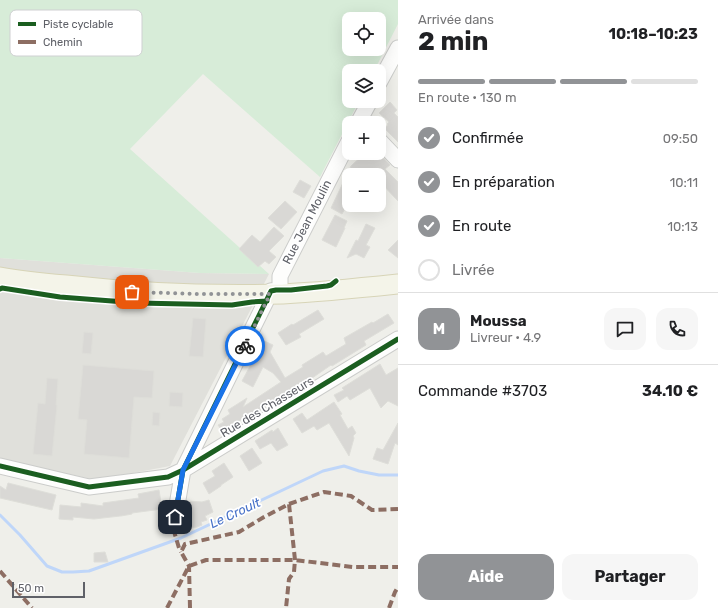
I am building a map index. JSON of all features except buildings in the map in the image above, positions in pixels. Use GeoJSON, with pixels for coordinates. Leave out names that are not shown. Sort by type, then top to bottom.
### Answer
{"type":"FeatureCollection","features":[{"type":"Feature","properties":{"kind":"main road"},"geometry":{"type":"LineString","coordinates":[[0,270],[59,277],[150,284],[210,285],[308,292],[398,284]]}},
{"type":"Feature","properties":{"kind":"main road"},"geometry":{"type":"LineString","coordinates":[[0,277],[84,287],[144,292],[211,294],[398,276]]}},
{"type":"Feature","properties":{"kind":"street"},"geometry":{"type":"LineString","coordinates":[[386,70],[398,48]]}},
{"type":"Feature","properties":{"kind":"street"},"geometry":{"type":"LineString","coordinates":[[386,147],[398,160]]}},
{"type":"Feature","properties":{"kind":"street","name":"Rue Jean Moulin"},"geometry":{"type":"LineString","coordinates":[[175,517],[183,470],[342,154]]}},
{"type":"Feature","properties":{"kind":"street","name":"Rue des Chasseurs"},"geometry":{"type":"LineString","coordinates":[[0,466],[89,487],[168,477],[183,470],[398,339]]}},
{"type":"Feature","properties":{"kind":"shaded area"},"geometry":{"type":"Polygon","coordinates":[[[0,258],[200,273],[269,274],[170,466],[96,480],[0,459],[0,258]]]}},
{"type":"Feature","properties":{"kind":"green space"},"geometry":{"type":"Polygon","coordinates":[[[0,0],[398,0],[398,24],[386,48],[386,12],[342,12],[342,56],[382,56],[378,64],[342,64],[342,108],[355,108],[351,116],[342,116],[342,134],[320,177],[203,74],[130,149],[269,274],[200,273],[0,258],[0,0]]]}},
{"type":"Feature","properties":{"kind":"waterway","name":"Le Croult"},"geometry":{"type":"LineString","coordinates":[[0,515],[47,566],[62,572],[89,571],[181,538],[323,471],[344,466],[379,475],[398,475]]}},
{"type":"Feature","properties":{"kind":"marked path"},"geometry":{"type":"LineString","coordinates":[[289,504],[324,492],[351,496],[372,510],[398,509]]}},
{"type":"Feature","properties":{"kind":"marked path"},"geometry":{"type":"LineString","coordinates":[[190,608],[189,566],[181,552],[185,544],[239,532],[289,504],[295,560],[294,572],[289,579],[286,608]]}},
{"type":"Feature","properties":{"kind":"marked path"},"geometry":{"type":"LineString","coordinates":[[175,517],[173,528],[181,552]]}},
{"type":"Feature","properties":{"kind":"marked path"},"geometry":{"type":"LineString","coordinates":[[167,608],[189,566],[206,560],[295,560],[353,567],[398,567]]}},
{"type":"Feature","properties":{"kind":"marked path"},"geometry":{"type":"LineString","coordinates":[[0,571],[32,608]]}},
{"type":"Feature","properties":{"kind":"marked path"},"geometry":{"type":"LineString","coordinates":[[389,608],[398,587]]}},
{"type":"Feature","properties":{"kind":"cycle path"},"geometry":{"type":"LineString","coordinates":[[175,517],[183,470],[271,291],[327,286],[336,281]]}},
{"type":"Feature","properties":{"kind":"cycle path"},"geometry":{"type":"LineString","coordinates":[[0,289],[2,288],[60,297],[138,303],[232,305],[267,301]]}},
{"type":"Feature","properties":{"kind":"cycle path"},"geometry":{"type":"LineString","coordinates":[[0,466],[89,487],[168,477],[183,470],[398,339]]}},
{"type":"Feature","properties":{"kind":"way so far"},"geometry":{"type":"LineString","coordinates":[[132,292],[173,294],[270,294],[245,346]]}},
{"type":"Feature","properties":{"kind":"route"},"geometry":{"type":"LineString","coordinates":[[175,517],[183,470],[245,346]]}}]}
